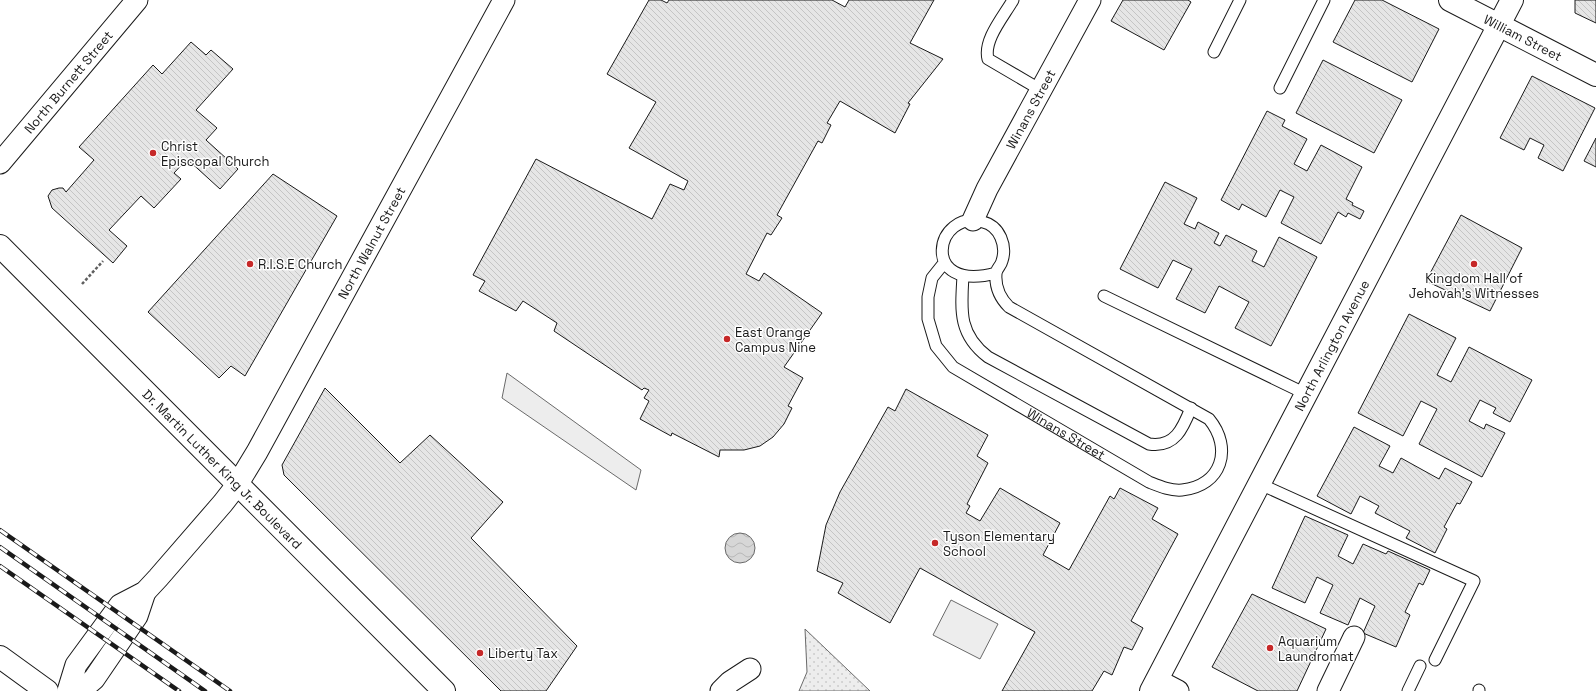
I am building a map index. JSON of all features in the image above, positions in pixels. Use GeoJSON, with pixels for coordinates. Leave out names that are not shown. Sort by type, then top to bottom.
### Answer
{"type":"FeatureCollection","features":[{"type":"Feature","properties":{"kind":"street","name":"North Burnett Street"},"geometry":{"type":"LineString","coordinates":[[0,163],[137,0]]}},
{"type":"Feature","properties":{"kind":"street","name":"North Walnut Street"},"geometry":{"type":"LineString","coordinates":[[145,592],[193,538],[237,484],[257,452],[504,0]]}},
{"type":"Feature","properties":{"kind":"street","name":"Winans Street"},"geometry":{"type":"LineString","coordinates":[[973,220],[987,189],[1090,0]]}},
{"type":"Feature","properties":{"kind":"street","name":"William Street"},"geometry":{"type":"LineString","coordinates":[[1450,0],[1596,74]]}},
{"type":"Feature","properties":{"kind":"street","name":"North Arlington Avenue"},"geometry":{"type":"LineString","coordinates":[[1154,686],[1512,0]]}},
{"type":"Feature","properties":{"kind":"street","name":"Dr. Martin Luther King Jr. Boulevard"},"geometry":{"type":"LineString","coordinates":[[0,246],[444,691]]}},
{"type":"Feature","properties":{"kind":"street"},"geometry":{"type":"LineString","coordinates":[[68,691],[76,666],[120,605],[145,592]]}},
{"type":"Feature","properties":{"kind":"street"},"geometry":{"type":"LineString","coordinates":[[80,691],[94,679],[137,616],[145,592]]}},
{"type":"Feature","properties":{"kind":"street"},"geometry":{"type":"LineString","coordinates":[[1328,691],[1354,637]]}},
{"type":"Feature","properties":{"kind":"street"},"geometry":{"type":"LineString","coordinates":[[0,657],[47,691]]}},
{"type":"Feature","properties":{"kind":"street"},"geometry":{"type":"LineString","coordinates":[[721,691],[730,682],[750,670]]}},
{"type":"Feature","properties":{"kind":"street"},"geometry":{"type":"LineString","coordinates":[[1154,686],[1178,691]]}},
{"type":"Feature","properties":{"kind":"lane"},"geometry":{"type":"LineString","coordinates":[[1013,0],[989,42],[986,51],[988,59],[1041,90]]}},
{"type":"Feature","properties":{"kind":"lane"},"geometry":{"type":"LineString","coordinates":[[1214,52],[1240,0]]}},
{"type":"Feature","properties":{"kind":"lane"},"geometry":{"type":"LineString","coordinates":[[1280,88],[1324,0]]}},
{"type":"Feature","properties":{"kind":"lane"},"geometry":{"type":"LineString","coordinates":[[973,220],[961,222],[951,229],[944,239],[942,251],[944,263],[954,273],[963,276],[974,277],[996,273]]}},
{"type":"Feature","properties":{"kind":"lane","name":"Winans Street"},"geometry":{"type":"LineString","coordinates":[[944,263],[932,278],[928,297],[928,319],[930,329],[939,351],[953,367],[1149,482],[1166,489],[1182,490],[1199,484],[1216,471],[1220,462],[1222,451],[1220,434],[1209,419],[1008,307],[1002,300],[997,290],[996,273],[1002,263],[1004,250],[1002,238],[995,228],[985,222],[973,220]]}},
{"type":"Feature","properties":{"kind":"lane"},"geometry":{"type":"LineString","coordinates":[[963,276],[962,307],[965,330],[971,341],[988,357],[1143,442],[1150,444],[1163,444],[1172,440],[1180,433],[1191,408]]}},
{"type":"Feature","properties":{"kind":"lane"},"geometry":{"type":"LineString","coordinates":[[1104,296],[1306,394]]}},
{"type":"Feature","properties":{"kind":"lane"},"geometry":{"type":"LineString","coordinates":[[1260,484],[1474,581],[1435,660]]}},
{"type":"Feature","properties":{"kind":"lane"},"geometry":{"type":"LineString","coordinates":[[1408,691],[1420,666]]}},
{"type":"Feature","properties":{"kind":"path"},"geometry":{"type":"LineString","coordinates":[[82,284],[103,261]]}},
{"type":"Feature","properties":{"kind":"shaded area"},"geometry":{"type":"Polygon","coordinates":[[[507,373],[641,470],[636,490],[502,398],[507,373]]]}},
{"type":"Feature","properties":{"kind":"shaded area"},"geometry":{"type":"Polygon","coordinates":[[[951,600],[998,624],[980,659],[933,635],[951,600]]]}},
{"type":"Feature","properties":{"kind":"shaded area"},"geometry":{"type":"Polygon","coordinates":[[[805,629],[870,691],[799,691],[807,672],[805,629]]]}},
{"type":"Feature","properties":{"kind":"water"},"geometry":{"type":"Polygon","coordinates":[[[740,533],[751,537],[755,548],[751,559],[740,563],[729,559],[725,548],[729,537],[740,533]]]}},
{"type":"Feature","properties":{"kind":"building"},"geometry":{"type":"Polygon","coordinates":[[[649,0],[661,0],[667,3],[669,0],[832,0],[845,7],[849,0],[934,0],[910,43],[943,59],[908,103],[910,104],[895,133],[840,101],[827,123],[831,125],[822,143],[818,141],[777,215],[782,218],[771,235],[767,233],[746,274],[759,281],[764,273],[822,313],[784,367],[803,378],[788,406],[792,408],[784,424],[773,437],[760,446],[744,450],[720,450],[719,457],[672,433],[671,436],[640,419],[649,401],[644,398],[649,390],[644,388],[642,390],[554,331],[557,323],[523,301],[516,311],[479,291],[485,281],[473,275],[536,159],[652,219],[670,184],[684,190],[688,181],[629,148],[656,102],[607,74],[649,0]]]}},
{"type":"Feature","properties":{"kind":"building"},"geometry":{"type":"Polygon","coordinates":[[[1123,0],[1188,0],[1191,2],[1164,50],[1111,21],[1123,0]]]}},
{"type":"Feature","properties":{"kind":"building"},"geometry":{"type":"Polygon","coordinates":[[[1355,0],[1382,0],[1439,29],[1412,82],[1333,42],[1355,0]]]}},
{"type":"Feature","properties":{"kind":"building"},"geometry":{"type":"Polygon","coordinates":[[[1575,0],[1596,0],[1596,23],[1575,13],[1575,0]]]}},
{"type":"Feature","properties":{"kind":"building","name":"Christ Episcopal Church"},"geometry":{"type":"Polygon","coordinates":[[[191,42],[206,55],[211,50],[233,69],[196,110],[217,128],[206,140],[238,169],[220,189],[187,159],[174,173],[181,179],[154,208],[141,196],[109,230],[127,246],[113,263],[52,208],[48,196],[52,190],[59,188],[63,188],[66,192],[94,160],[79,147],[153,65],[162,74],[191,42]]]}},
{"type":"Feature","properties":{"kind":"building"},"geometry":{"type":"Polygon","coordinates":[[[1323,60],[1402,100],[1374,153],[1296,113],[1323,60]]]}},
{"type":"Feature","properties":{"kind":"building"},"geometry":{"type":"Polygon","coordinates":[[[1532,76],[1595,108],[1563,171],[1538,158],[1544,145],[1530,138],[1524,150],[1500,138],[1532,76]]]}},
{"type":"Feature","properties":{"kind":"building"},"geometry":{"type":"Polygon","coordinates":[[[1267,111],[1285,120],[1282,126],[1307,139],[1294,164],[1307,171],[1321,145],[1362,167],[1346,199],[1353,203],[1352,205],[1364,211],[1360,219],[1348,213],[1346,217],[1338,212],[1321,244],[1281,223],[1294,197],[1280,190],[1266,217],[1242,204],[1239,210],[1221,200],[1267,111]]]}},
{"type":"Feature","properties":{"kind":"building"},"geometry":{"type":"Polygon","coordinates":[[[1596,138],[1596,167],[1584,161],[1596,138]]]}},
{"type":"Feature","properties":{"kind":"building","name":"R.I.S.E Church"},"geometry":{"type":"Polygon","coordinates":[[[273,174],[337,216],[245,376],[231,366],[219,378],[148,312],[273,174]]]}},
{"type":"Feature","properties":{"kind":"building"},"geometry":{"type":"Polygon","coordinates":[[[1165,182],[1197,198],[1184,224],[1195,229],[1198,222],[1219,233],[1214,243],[1220,246],[1226,235],[1257,251],[1252,261],[1264,267],[1279,237],[1317,257],[1271,346],[1235,328],[1249,302],[1219,286],[1205,313],[1176,299],[1192,269],[1173,260],[1158,288],[1120,269],[1165,182]]]}},
{"type":"Feature","properties":{"kind":"building","name":"Kingdom Hall of Jehovah's Witnesses"},"geometry":{"type":"Polygon","coordinates":[[[1461,215],[1522,248],[1490,311],[1426,281],[1461,215]]]}},
{"type":"Feature","properties":{"kind":"building"},"geometry":{"type":"Polygon","coordinates":[[[1409,314],[1456,338],[1437,375],[1451,382],[1469,347],[1532,380],[1510,422],[1493,413],[1496,408],[1480,400],[1469,421],[1484,429],[1486,424],[1505,433],[1482,477],[1419,444],[1437,409],[1421,401],[1403,436],[1358,413],[1409,314]]]}},
{"type":"Feature","properties":{"kind":"building"},"geometry":{"type":"Polygon","coordinates":[[[325,388],[400,463],[430,435],[503,502],[471,538],[577,646],[546,691],[501,691],[284,475],[282,465],[325,388]]]}},
{"type":"Feature","properties":{"kind":"building","name":"Tyson Elementary School"},"geometry":{"type":"Polygon","coordinates":[[[906,389],[988,435],[977,456],[988,463],[967,504],[970,506],[966,513],[980,521],[1000,488],[1060,523],[1043,555],[1069,570],[1110,496],[1114,499],[1120,488],[1158,508],[1152,519],[1178,534],[1131,621],[1143,628],[1132,650],[1124,647],[1112,675],[1104,671],[1092,691],[1002,691],[1035,632],[920,568],[890,623],[838,593],[843,583],[817,571],[826,525],[840,492],[888,407],[895,411],[906,389]]]}},
{"type":"Feature","properties":{"kind":"building"},"geometry":{"type":"Polygon","coordinates":[[[1354,427],[1390,446],[1379,466],[1393,473],[1401,458],[1439,479],[1445,468],[1472,482],[1460,504],[1457,503],[1444,527],[1447,529],[1435,553],[1406,538],[1410,531],[1375,513],[1379,506],[1360,496],[1351,514],[1317,496],[1354,427]]]}},
{"type":"Feature","properties":{"kind":"building"},"geometry":{"type":"Polygon","coordinates":[[[1305,516],[1348,535],[1338,556],[1353,564],[1363,544],[1386,554],[1388,551],[1430,570],[1423,585],[1419,583],[1405,612],[1410,615],[1396,647],[1363,633],[1375,606],[1360,598],[1348,625],[1320,613],[1333,585],[1317,577],[1305,603],[1272,588],[1305,516]]]}},
{"type":"Feature","properties":{"kind":"building","name":"Aquarium Laundromat"},"geometry":{"type":"Polygon","coordinates":[[[1252,594],[1326,629],[1297,691],[1258,691],[1212,667],[1252,594]]]}},
{"type":"Feature","properties":{"kind":"railway"},"geometry":{"type":"LineString","coordinates":[[0,530],[230,691]]}},
{"type":"Feature","properties":{"kind":"railway"},"geometry":{"type":"LineString","coordinates":[[0,547],[205,691]]}},
{"type":"Feature","properties":{"kind":"railway"},"geometry":{"type":"LineString","coordinates":[[0,566],[179,691]]}},
{"type":"Feature","properties":{"kind":"place","name":"Christ Episcopal Church"},"geometry":{"type":"Point","coordinates":[153,153]}},
{"type":"Feature","properties":{"kind":"place","name":"R.I.S.E Church"},"geometry":{"type":"Point","coordinates":[250,264]}},
{"type":"Feature","properties":{"kind":"place","name":"Kingdom Hall of Jehovah's Witnesses"},"geometry":{"type":"Point","coordinates":[1474,264]}},
{"type":"Feature","properties":{"kind":"place","name":"East Orange Campus Nine"},"geometry":{"type":"Point","coordinates":[727,339]}},
{"type":"Feature","properties":{"kind":"place","name":"Tyson Elementary School"},"geometry":{"type":"Point","coordinates":[935,543]}},
{"type":"Feature","properties":{"kind":"place","name":"Aquarium Laundromat"},"geometry":{"type":"Point","coordinates":[1270,648]}},
{"type":"Feature","properties":{"kind":"place","name":"Liberty Tax"},"geometry":{"type":"Point","coordinates":[480,653]}}]}
